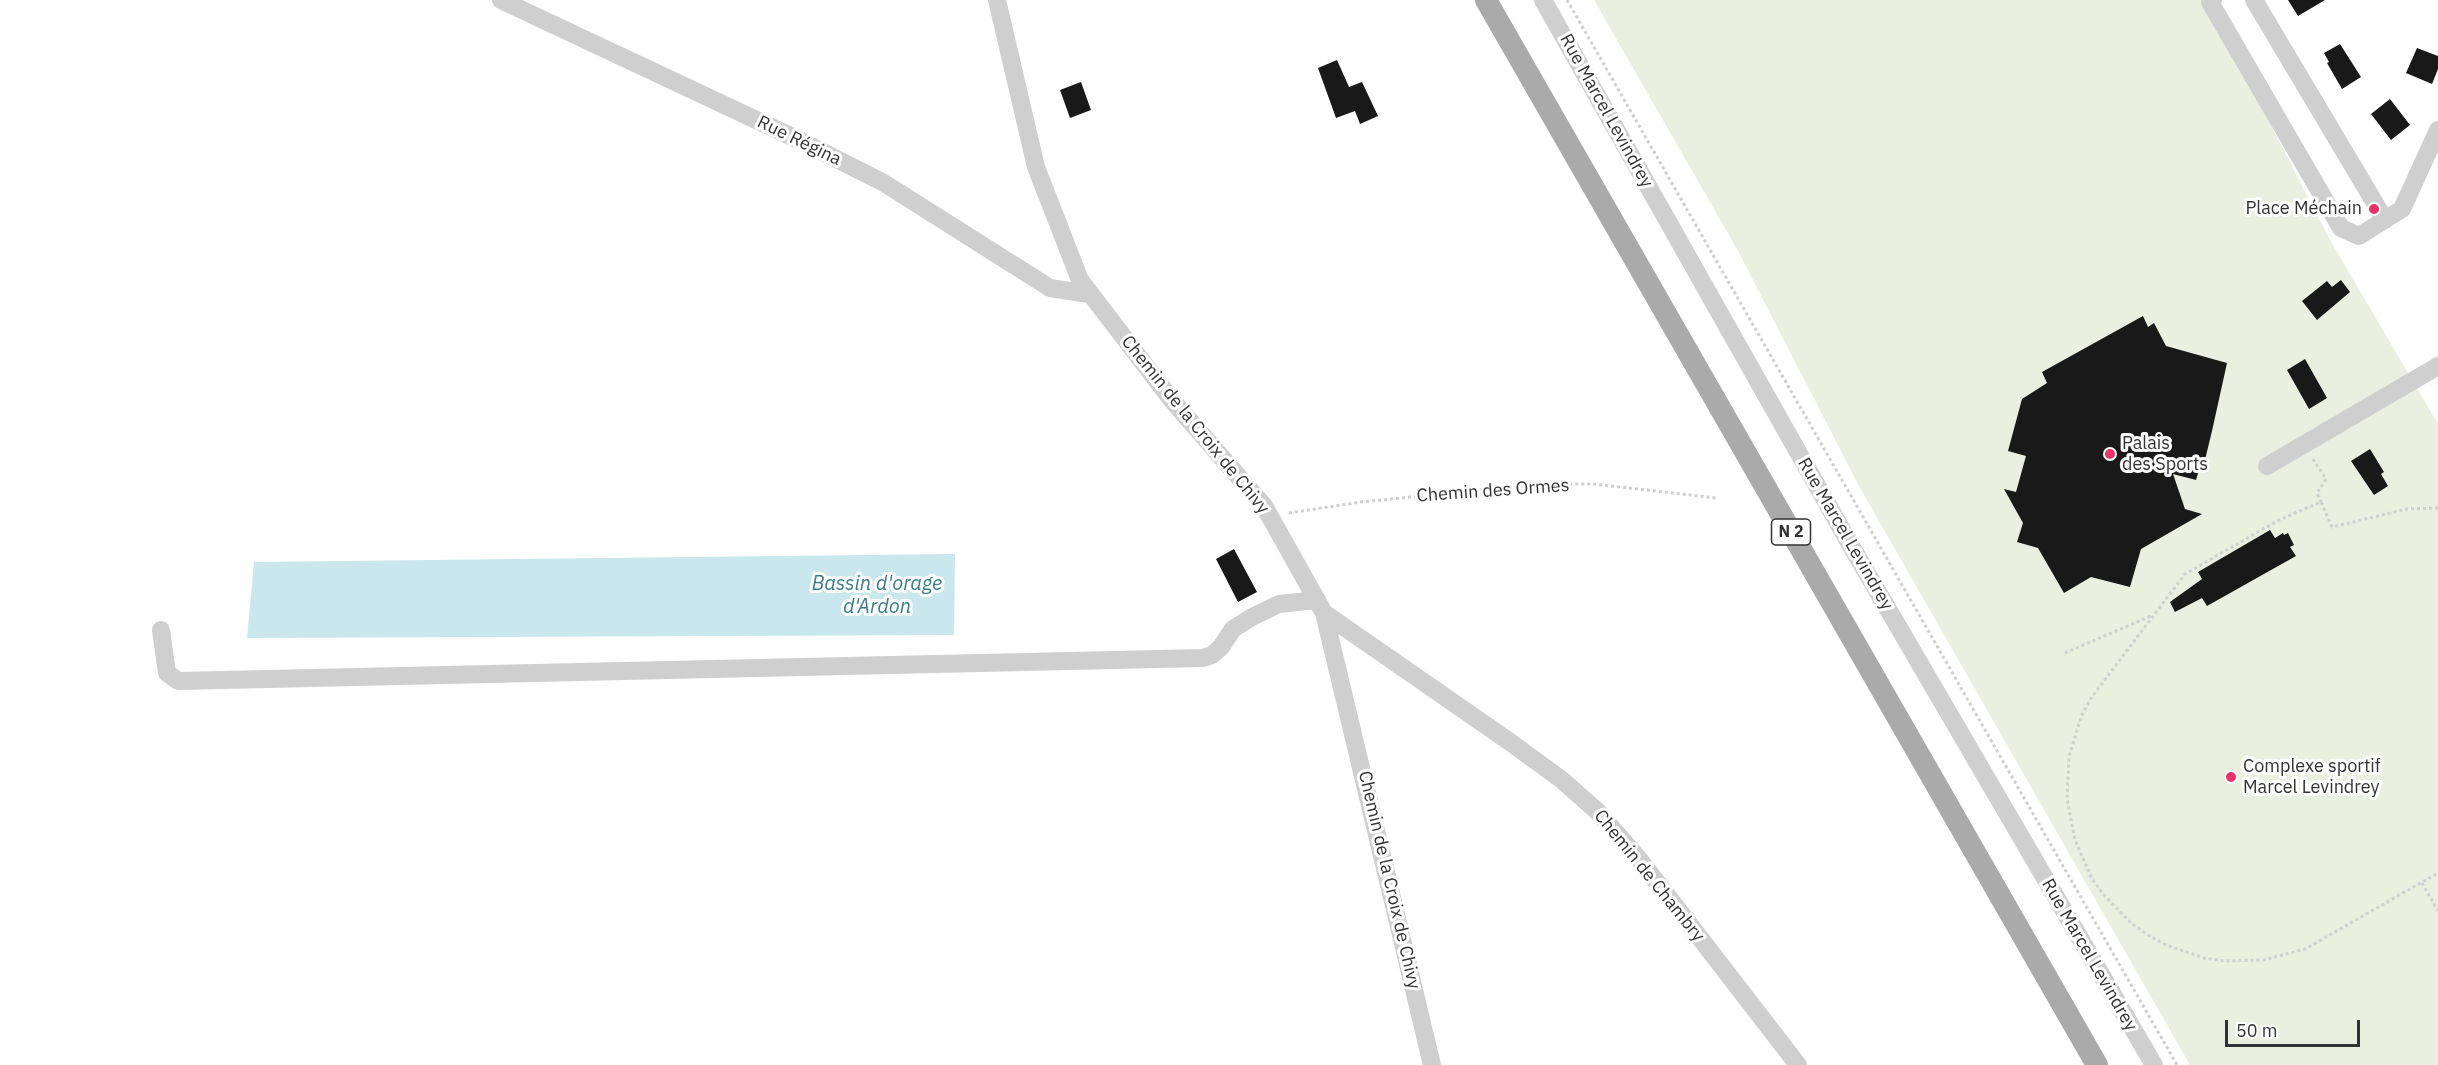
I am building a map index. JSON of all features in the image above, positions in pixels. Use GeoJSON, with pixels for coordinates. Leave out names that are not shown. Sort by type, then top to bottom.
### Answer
{"type":"FeatureCollection","features":[{"type":"Feature","properties":{"kind":"main road","name":"N 2"},"geometry":{"type":"LineString","coordinates":[[1486,0],[2097,1065]]}},
{"type":"Feature","properties":{"kind":"street","name":"Rue Régina"},"geometry":{"type":"LineString","coordinates":[[501,0],[791,136],[884,183],[1050,288],[1089,294]]}},
{"type":"Feature","properties":{"kind":"street","name":"Chemin de la Croix de Chivy"},"geometry":{"type":"LineString","coordinates":[[997,0],[1036,167],[1080,280],[1171,399],[1264,506],[1321,607],[1432,1065]]}},
{"type":"Feature","properties":{"kind":"street","name":"Rue Marcel Levindrey"},"geometry":{"type":"LineString","coordinates":[[1544,0],[1850,544],[2154,1065]]}},
{"type":"Feature","properties":{"kind":"street"},"geometry":{"type":"LineString","coordinates":[[2213,0],[2210,2],[2341,228],[2359,236],[2402,209],[2438,130]]}},
{"type":"Feature","properties":{"kind":"street"},"geometry":{"type":"LineString","coordinates":[[2254,0],[2385,219]]}},
{"type":"Feature","properties":{"kind":"street"},"geometry":{"type":"LineString","coordinates":[[2267,465],[2438,366]]}},
{"type":"Feature","properties":{"kind":"street"},"geometry":{"type":"LineString","coordinates":[[161,630],[167,673],[178,681],[1203,658],[1212,655],[1233,629],[1279,604],[1321,607]]}},
{"type":"Feature","properties":{"kind":"street","name":"Chemin de Chambry"},"geometry":{"type":"LineString","coordinates":[[1321,607],[1562,780],[1597,811],[1640,859],[1798,1065]]}},
{"type":"Feature","properties":{"kind":"path"},"geometry":{"type":"LineString","coordinates":[[1567,0],[2177,1065]]}},
{"type":"Feature","properties":{"kind":"path"},"geometry":{"type":"LineString","coordinates":[[2304,444],[2326,479],[2317,493],[2332,526],[2407,509],[2438,508]]}},
{"type":"Feature","properties":{"kind":"path","name":"Chemin des Ormes"},"geometry":{"type":"LineString","coordinates":[[1269,516],[1360,502],[1541,484],[1594,484],[1716,498]]}},
{"type":"Feature","properties":{"kind":"path"},"geometry":{"type":"LineString","coordinates":[[2321,502],[2279,520],[2185,574],[2091,698],[2069,757],[2067,799],[2075,840],[2092,879],[2117,910],[2148,935],[2185,952],[2224,961],[2264,960],[2305,949],[2438,873]]}},
{"type":"Feature","properties":{"kind":"path"},"geometry":{"type":"LineString","coordinates":[[2065,653],[2105,638],[2154,614]]}},
{"type":"Feature","properties":{"kind":"path"},"geometry":{"type":"LineString","coordinates":[[2422,883],[2438,911]]}},
{"type":"Feature","properties":{"kind":"shaded area","name":"Complexe sportif Marcel Levindrey"},"geometry":{"type":"Polygon","coordinates":[[[1594,0],[2202,0],[2225,36],[2330,240],[2438,424],[2438,1065],[2190,1065],[1860,488],[1737,249],[1594,0]]]}},
{"type":"Feature","properties":{"kind":"water","name":"Bassin d'orage d'Ardon"},"geometry":{"type":"Polygon","coordinates":[[[955,554],[954,635],[247,638],[254,562],[955,554]]]}},
{"type":"Feature","properties":{"kind":"building"},"geometry":{"type":"Polygon","coordinates":[[[2288,0],[2325,0],[2298,16],[2288,0]]]}},
{"type":"Feature","properties":{"kind":"building"},"geometry":{"type":"Polygon","coordinates":[[[2340,44],[2361,77],[2342,89],[2324,53],[2340,44]]]}},
{"type":"Feature","properties":{"kind":"building"},"geometry":{"type":"Polygon","coordinates":[[[2417,48],[2438,56],[2438,69],[2432,84],[2406,73],[2417,48]]]}},
{"type":"Feature","properties":{"kind":"building"},"geometry":{"type":"Polygon","coordinates":[[[1337,60],[1349,87],[1362,82],[1378,116],[1360,124],[1355,111],[1336,118],[1318,68],[1337,60]]]}},
{"type":"Feature","properties":{"kind":"building"},"geometry":{"type":"Polygon","coordinates":[[[1081,82],[1091,110],[1070,118],[1060,90],[1081,82]]]}},
{"type":"Feature","properties":{"kind":"building"},"geometry":{"type":"Polygon","coordinates":[[[2390,99],[2410,125],[2391,140],[2371,114],[2390,99]]]}},
{"type":"Feature","properties":{"kind":"building"},"geometry":{"type":"Polygon","coordinates":[[[2341,280],[2350,292],[2317,320],[2302,301],[2327,281],[2332,287],[2341,280]]]}},
{"type":"Feature","properties":{"kind":"building","name":"Palais des Sports"},"geometry":{"type":"Polygon","coordinates":[[[2143,316],[2148,327],[2154,323],[2166,346],[2227,363],[2204,464],[2201,463],[2196,480],[2173,474],[2185,509],[2202,514],[2141,549],[2130,587],[2091,577],[2064,593],[2038,548],[2017,542],[2023,523],[2004,489],[2016,492],[2026,456],[2008,451],[2022,399],[2047,383],[2042,372],[2143,316]]]}},
{"type":"Feature","properties":{"kind":"building"},"geometry":{"type":"Polygon","coordinates":[[[2305,359],[2327,398],[2309,409],[2287,370],[2305,359]]]}},
{"type":"Feature","properties":{"kind":"building"},"geometry":{"type":"Polygon","coordinates":[[[2370,449],[2384,472],[2381,474],[2388,486],[2374,495],[2351,461],[2370,449]]]}},
{"type":"Feature","properties":{"kind":"building"},"geometry":{"type":"Polygon","coordinates":[[[2270,530],[2275,538],[2288,533],[2294,545],[2290,547],[2296,556],[2207,606],[2202,598],[2175,612],[2170,602],[2202,579],[2198,572],[2270,530]]]}},
{"type":"Feature","properties":{"kind":"building"},"geometry":{"type":"Polygon","coordinates":[[[1234,549],[1257,592],[1238,602],[1216,559],[1234,549]]]}},
{"type":"Feature","properties":{"kind":"place","name":"Place Méchain"},"geometry":{"type":"Point","coordinates":[2374,209]}},
{"type":"Feature","properties":{"kind":"place","name":"Palais des Sports"},"geometry":{"type":"Point","coordinates":[2110,454]}},
{"type":"Feature","properties":{"kind":"place","name":"Complexe sportif Marcel Levindrey"},"geometry":{"type":"Point","coordinates":[2231,777]}}]}
